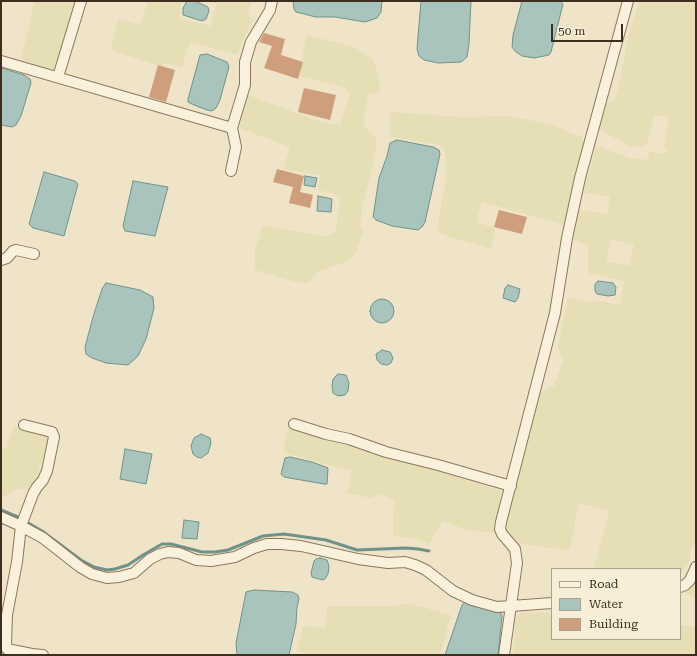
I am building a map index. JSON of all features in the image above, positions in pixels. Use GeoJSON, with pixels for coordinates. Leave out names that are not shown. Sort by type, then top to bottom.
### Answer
{"type":"FeatureCollection","features":[{"type":"Feature","properties":{"kind":"street"},"geometry":{"type":"LineString","coordinates":[[58,77],[81,1]]}},
{"type":"Feature","properties":{"kind":"street"},"geometry":{"type":"LineString","coordinates":[[231,171],[236,147],[232,128],[245,85],[245,62],[251,42],[270,10],[272,1]]}},
{"type":"Feature","properties":{"kind":"street"},"geometry":{"type":"LineString","coordinates":[[504,655],[517,575],[517,556],[515,549],[500,529],[501,522],[555,313],[580,178],[628,1]]}},
{"type":"Feature","properties":{"kind":"street"},"geometry":{"type":"LineString","coordinates":[[1,61],[232,128]]}},
{"type":"Feature","properties":{"kind":"street"},"geometry":{"type":"LineString","coordinates":[[1,260],[7,258],[13,251],[16,250],[34,254]]}},
{"type":"Feature","properties":{"kind":"street"},"geometry":{"type":"LineString","coordinates":[[294,424],[326,434],[349,439],[386,452],[438,465],[510,486]]}},
{"type":"Feature","properties":{"kind":"street"},"geometry":{"type":"LineString","coordinates":[[24,425],[52,432],[54,437],[47,471],[43,480],[37,487],[21,526],[18,562],[7,614],[6,644],[7,649],[43,655]]}},
{"type":"Feature","properties":{"kind":"street"},"geometry":{"type":"LineString","coordinates":[[1,517],[43,538],[80,567],[92,574],[107,578],[118,578],[134,573],[150,559],[168,552],[179,553],[196,560],[210,561],[235,558],[254,548],[267,544],[281,544],[301,546],[358,559],[388,563],[405,562],[426,570],[453,591],[472,600],[497,607],[551,603]]}},
{"type":"Feature","properties":{"kind":"street"},"geometry":{"type":"LineString","coordinates":[[681,587],[690,580],[696,567]]}},
{"type":"Feature","properties":{"kind":"shaded area"},"geometry":{"type":"Polygon","coordinates":[[[35,1],[78,1],[57,71],[21,60],[35,1]]]}},
{"type":"Feature","properties":{"kind":"shaded area"},"geometry":{"type":"Polygon","coordinates":[[[148,1],[181,1],[179,19],[211,26],[216,4],[205,1],[252,1],[248,15],[253,20],[237,55],[190,42],[182,67],[166,63],[160,66],[111,50],[118,19],[140,25],[148,1]]]}},
{"type":"Feature","properties":{"kind":"shaded area"},"geometry":{"type":"Polygon","coordinates":[[[639,1],[696,1],[696,542],[691,550],[689,563],[681,573],[681,568],[594,568],[609,511],[579,503],[570,547],[565,550],[518,543],[509,535],[505,528],[523,454],[541,392],[554,386],[563,361],[558,346],[568,298],[592,303],[594,300],[620,305],[624,281],[588,273],[588,246],[573,239],[579,210],[607,214],[610,197],[582,192],[592,164],[596,146],[630,158],[644,160],[648,158],[650,151],[660,154],[667,152],[664,146],[669,121],[668,117],[654,115],[647,144],[642,146],[631,147],[599,129],[606,102],[614,102],[619,86],[629,34],[639,1]],[[611,239],[606,261],[629,266],[634,245],[611,239]]]}},
{"type":"Feature","properties":{"kind":"shaded area"},"geometry":{"type":"Polygon","coordinates":[[[306,35],[352,46],[373,59],[379,77],[380,93],[369,93],[363,118],[364,127],[375,136],[377,142],[371,174],[363,202],[360,224],[363,232],[355,255],[345,262],[319,271],[308,283],[299,283],[255,270],[255,250],[263,225],[321,236],[332,235],[336,229],[340,199],[334,194],[319,190],[320,175],[283,169],[290,147],[239,128],[248,95],[321,122],[340,125],[350,93],[344,88],[300,76],[306,35]]]}},
{"type":"Feature","properties":{"kind":"shaded area"},"geometry":{"type":"Polygon","coordinates":[[[390,112],[464,117],[507,116],[551,124],[581,137],[585,144],[575,175],[564,225],[482,202],[476,222],[495,228],[491,249],[438,233],[439,217],[445,186],[446,157],[443,146],[389,136],[390,112]]]}},
{"type":"Feature","properties":{"kind":"shaded area"},"geometry":{"type":"Polygon","coordinates":[[[289,425],[502,491],[494,533],[466,530],[443,521],[429,544],[415,539],[393,536],[394,500],[378,494],[371,498],[347,493],[352,471],[284,453],[285,437],[289,425]]]}},
{"type":"Feature","properties":{"kind":"shaded area"},"geometry":{"type":"Polygon","coordinates":[[[14,426],[49,433],[48,442],[37,476],[28,489],[16,489],[6,496],[1,497],[1,448],[6,449],[14,426]]]}},
{"type":"Feature","properties":{"kind":"shaded area"},"geometry":{"type":"Polygon","coordinates":[[[696,577],[696,600],[685,592],[696,577]]]}},
{"type":"Feature","properties":{"kind":"shaded area"},"geometry":{"type":"Polygon","coordinates":[[[407,603],[451,615],[440,655],[311,655],[297,651],[303,626],[326,628],[327,606],[392,606],[407,603]]]}},
{"type":"Feature","properties":{"kind":"shaded area"},"geometry":{"type":"Polygon","coordinates":[[[520,613],[551,613],[551,640],[681,640],[681,625],[696,627],[696,655],[513,655],[516,618],[520,613]]]}},
{"type":"Feature","properties":{"kind":"water"},"geometry":{"type":"Polygon","coordinates":[[[187,1],[195,1],[208,7],[209,11],[206,19],[202,21],[183,15],[183,8],[187,1]]]}},
{"type":"Feature","properties":{"kind":"water"},"geometry":{"type":"Polygon","coordinates":[[[293,1],[382,1],[381,12],[377,18],[365,22],[335,17],[316,17],[296,12],[293,1]]]}},
{"type":"Feature","properties":{"kind":"water"},"geometry":{"type":"Polygon","coordinates":[[[421,1],[471,1],[467,57],[461,62],[438,63],[424,60],[419,56],[417,49],[421,1]]]}},
{"type":"Feature","properties":{"kind":"water"},"geometry":{"type":"Polygon","coordinates":[[[522,1],[560,1],[563,4],[549,55],[534,58],[522,56],[512,47],[513,35],[522,1]]]}},
{"type":"Feature","properties":{"kind":"water"},"geometry":{"type":"Polygon","coordinates":[[[207,54],[227,62],[229,67],[220,100],[216,108],[212,111],[188,102],[200,55],[207,54]]]}},
{"type":"Feature","properties":{"kind":"water"},"geometry":{"type":"Polygon","coordinates":[[[1,68],[24,75],[30,79],[31,83],[21,116],[16,125],[12,127],[1,125],[1,68]]]}},
{"type":"Feature","properties":{"kind":"water"},"geometry":{"type":"Polygon","coordinates":[[[397,140],[433,147],[439,150],[440,154],[425,222],[418,230],[392,226],[376,220],[373,217],[379,178],[390,143],[397,140]]]}},
{"type":"Feature","properties":{"kind":"water"},"geometry":{"type":"Polygon","coordinates":[[[44,172],[75,181],[78,184],[64,236],[33,228],[29,224],[44,172]]]}},
{"type":"Feature","properties":{"kind":"water"},"geometry":{"type":"Polygon","coordinates":[[[305,176],[317,178],[315,187],[304,185],[305,176]]]}},
{"type":"Feature","properties":{"kind":"water"},"geometry":{"type":"Polygon","coordinates":[[[133,181],[168,187],[155,236],[125,231],[123,226],[133,181]]]}},
{"type":"Feature","properties":{"kind":"water"},"geometry":{"type":"Polygon","coordinates":[[[318,196],[332,199],[331,212],[317,211],[318,196]]]}},
{"type":"Feature","properties":{"kind":"water"},"geometry":{"type":"Polygon","coordinates":[[[598,281],[613,283],[616,287],[615,295],[608,296],[597,294],[595,291],[595,284],[598,281]]]}},
{"type":"Feature","properties":{"kind":"water"},"geometry":{"type":"Polygon","coordinates":[[[106,283],[140,290],[153,297],[154,308],[146,339],[138,356],[128,365],[106,363],[86,354],[85,347],[93,317],[102,289],[106,283]]]}},
{"type":"Feature","properties":{"kind":"water"},"geometry":{"type":"Polygon","coordinates":[[[508,285],[520,289],[518,298],[515,302],[503,298],[505,288],[508,285]]]}},
{"type":"Feature","properties":{"kind":"water"},"geometry":{"type":"Polygon","coordinates":[[[382,299],[390,303],[394,311],[390,319],[382,323],[374,319],[370,311],[374,303],[382,299]]]}},
{"type":"Feature","properties":{"kind":"water"},"geometry":{"type":"Polygon","coordinates":[[[382,350],[390,352],[393,358],[391,363],[387,365],[381,364],[377,360],[376,354],[382,350]]]}},
{"type":"Feature","properties":{"kind":"water"},"geometry":{"type":"Polygon","coordinates":[[[338,374],[346,375],[349,383],[348,391],[345,395],[338,396],[333,393],[333,379],[338,374]]]}},
{"type":"Feature","properties":{"kind":"water"},"geometry":{"type":"Polygon","coordinates":[[[201,434],[210,438],[211,443],[208,453],[201,458],[193,454],[191,446],[194,438],[201,434]]]}},
{"type":"Feature","properties":{"kind":"water"},"geometry":{"type":"Polygon","coordinates":[[[125,449],[152,454],[146,484],[120,479],[125,449]]]}},
{"type":"Feature","properties":{"kind":"water"},"geometry":{"type":"Polygon","coordinates":[[[290,457],[312,462],[328,468],[327,484],[284,477],[281,474],[285,458],[290,457]]]}},
{"type":"Feature","properties":{"kind":"water"},"geometry":{"type":"Polygon","coordinates":[[[184,520],[199,522],[197,539],[182,538],[184,520]]]}},
{"type":"Feature","properties":{"kind":"water"},"geometry":{"type":"Polygon","coordinates":[[[320,558],[327,560],[329,566],[328,574],[325,579],[322,580],[312,577],[311,573],[314,561],[320,558]]]}},
{"type":"Feature","properties":{"kind":"water"},"geometry":{"type":"Polygon","coordinates":[[[254,590],[292,592],[298,595],[299,599],[296,624],[289,655],[237,655],[236,643],[246,592],[254,590]]]}},
{"type":"Feature","properties":{"kind":"water"},"geometry":{"type":"Polygon","coordinates":[[[465,602],[500,612],[502,616],[498,655],[445,655],[462,605],[465,602]]]}},
{"type":"Feature","properties":{"kind":"building"},"geometry":{"type":"Polygon","coordinates":[[[264,33],[285,39],[281,55],[303,62],[298,79],[264,68],[272,46],[259,42],[264,33]]]}},
{"type":"Feature","properties":{"kind":"building"},"geometry":{"type":"Polygon","coordinates":[[[158,65],[175,70],[166,102],[149,97],[158,65]]]}},
{"type":"Feature","properties":{"kind":"building"},"geometry":{"type":"Polygon","coordinates":[[[304,88],[336,95],[330,120],[298,112],[304,88]]]}},
{"type":"Feature","properties":{"kind":"building"},"geometry":{"type":"Polygon","coordinates":[[[277,169],[304,176],[300,192],[313,195],[310,208],[289,203],[293,187],[273,182],[277,169]]]}},
{"type":"Feature","properties":{"kind":"building"},"geometry":{"type":"Polygon","coordinates":[[[499,210],[527,217],[522,234],[494,227],[499,210]]]}},
{"type":"Feature","properties":{"kind":"waterway"},"geometry":{"type":"LineString","coordinates":[[1,510],[18,517],[42,531],[81,560],[94,567],[107,570],[128,565],[162,544],[171,544],[202,552],[215,552],[228,550],[263,536],[284,534],[326,540],[357,550],[406,548],[429,551]]}}]}
